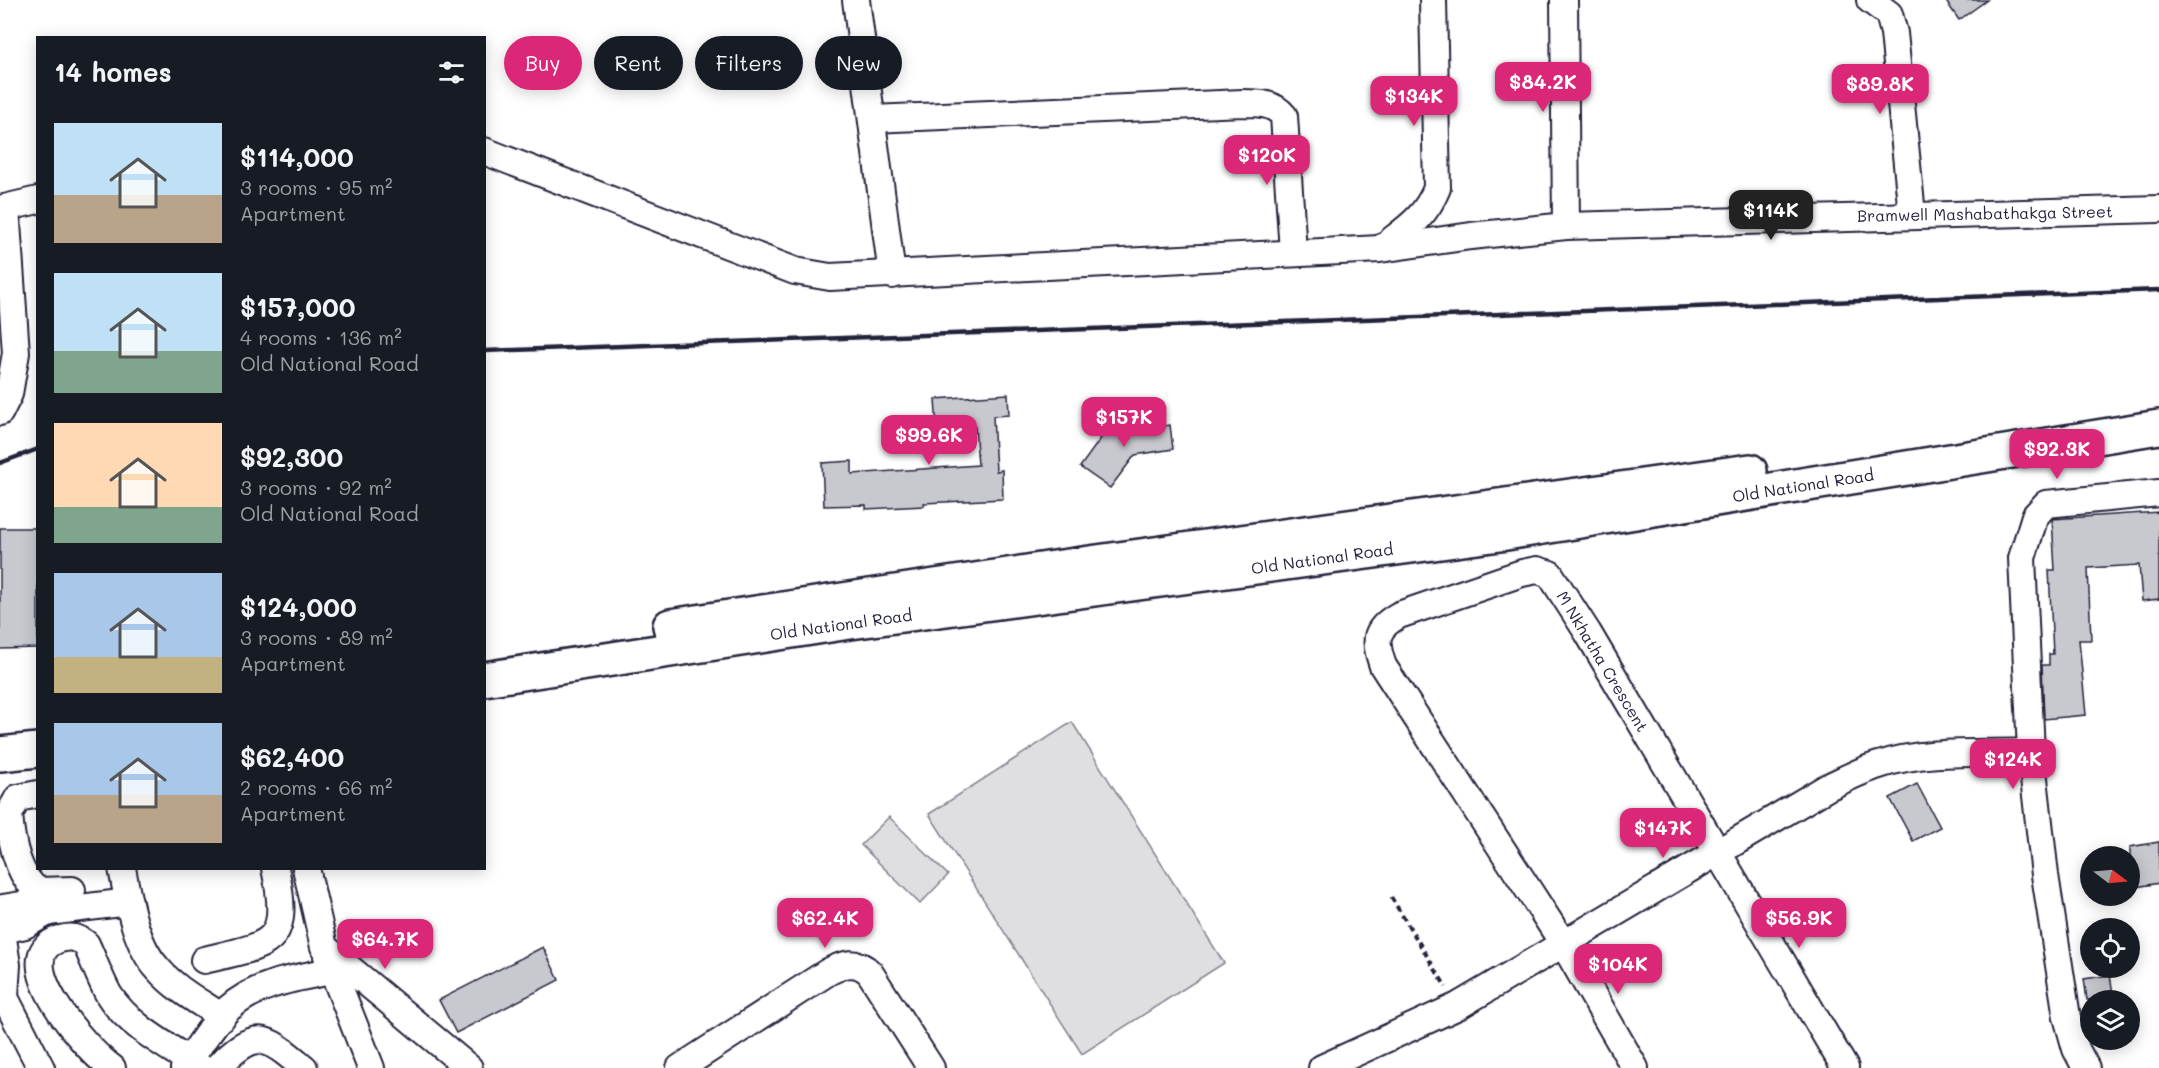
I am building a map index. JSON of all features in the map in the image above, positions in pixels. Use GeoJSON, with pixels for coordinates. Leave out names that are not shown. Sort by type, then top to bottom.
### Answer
{"type":"FeatureCollection","features":[{"type":"Feature","properties":{"kind":"main road","name":"Old National Road"},"geometry":{"type":"LineString","coordinates":[[486,656],[912,589],[1856,457],[2159,407]]}},
{"type":"Feature","properties":{"kind":"main road","name":"Old National Road"},"geometry":{"type":"LineString","coordinates":[[486,679],[843,623],[1500,534],[2159,427]]}},
{"type":"Feature","properties":{"kind":"main road"},"geometry":{"type":"LineString","coordinates":[[0,734],[36,731]]}},
{"type":"Feature","properties":{"kind":"main road"},"geometry":{"type":"LineString","coordinates":[[0,754],[36,750]]}},
{"type":"Feature","properties":{"kind":"street"},"geometry":{"type":"LineString","coordinates":[[856,0],[892,274]]}},
{"type":"Feature","properties":{"kind":"street"},"geometry":{"type":"LineString","coordinates":[[1380,249],[1415,222],[1430,207],[1437,188],[1433,0]]}},
{"type":"Feature","properties":{"kind":"street"},"geometry":{"type":"LineString","coordinates":[[1564,0],[1566,226]]}},
{"type":"Feature","properties":{"kind":"street"},"geometry":{"type":"LineString","coordinates":[[1870,0],[1888,14],[1894,33],[1912,215]]}},
{"type":"Feature","properties":{"kind":"street"},"geometry":{"type":"LineString","coordinates":[[872,119],[1243,103],[1258,103],[1275,107],[1284,117],[1293,252]]}},
{"type":"Feature","properties":{"kind":"street","name":"Bramwell Mashabathakga Street"},"geometry":{"type":"LineString","coordinates":[[486,152],[795,271],[830,277],[1380,249],[1566,226],[2159,209]]}},
{"type":"Feature","properties":{"kind":"street"},"geometry":{"type":"LineString","coordinates":[[0,412],[9,394],[16,353],[3,208],[36,200]]}},
{"type":"Feature","properties":{"kind":"street"},"geometry":{"type":"LineString","coordinates":[[2086,1068],[2076,1049],[2067,1017],[2045,875],[2031,752],[2022,558],[2035,516],[2046,504],[2056,501],[2159,493]]}},
{"type":"Feature","properties":{"kind":"street","name":"M Nkhatha Crescent"},"geometry":{"type":"LineString","coordinates":[[1635,1068],[1563,943],[1383,666],[1377,651],[1378,633],[1385,623],[1408,611],[1522,573],[1537,570],[1550,574],[1593,642],[1845,1068]]}},
{"type":"Feature","properties":{"kind":"street"},"geometry":{"type":"LineString","coordinates":[[1322,1068],[1458,1006],[1828,787],[1881,764],[1914,757],[2031,752]]}},
{"type":"Feature","properties":{"kind":"street"},"geometry":{"type":"LineString","coordinates":[[36,794],[18,798],[9,814],[21,871],[28,883],[38,891],[72,889],[129,902]]}},
{"type":"Feature","properties":{"kind":"street"},"geometry":{"type":"LineString","coordinates":[[122,870],[132,916],[147,954],[173,984],[222,1017]]}},
{"type":"Feature","properties":{"kind":"street"},"geometry":{"type":"LineString","coordinates":[[204,960],[261,946],[275,933],[281,909],[275,870]]}},
{"type":"Feature","properties":{"kind":"street"},"geometry":{"type":"LineString","coordinates":[[306,870],[328,959],[371,1068]]}},
{"type":"Feature","properties":{"kind":"street"},"geometry":{"type":"LineString","coordinates":[[41,1068],[3,992],[7,965],[2,922],[21,905],[48,912],[72,889]]}},
{"type":"Feature","properties":{"kind":"street"},"geometry":{"type":"LineString","coordinates":[[112,1068],[84,1044],[46,986],[40,955],[51,942],[71,936],[86,944],[111,998],[140,1026],[192,1065],[222,1017],[236,1004],[270,985],[328,959]]}},
{"type":"Feature","properties":{"kind":"street"},"geometry":{"type":"LineString","coordinates":[[328,959],[469,1068]]}},
{"type":"Feature","properties":{"kind":"street"},"geometry":{"type":"LineString","coordinates":[[680,1068],[828,972],[851,963],[865,968],[870,973],[931,1068]]}},
{"type":"Feature","properties":{"kind":"street"},"geometry":{"type":"LineString","coordinates":[[216,1068],[237,1048],[251,1040],[266,1040],[304,1068]]}},
{"type":"Feature","properties":{"kind":"path"},"geometry":{"type":"LineString","coordinates":[[1390,897],[1458,1006]]}},
{"type":"Feature","properties":{"kind":"shaded area"},"geometry":{"type":"Polygon","coordinates":[[[1072,722],[1224,963],[1082,1054],[929,814],[1072,722]]]}},
{"type":"Feature","properties":{"kind":"shaded area"},"geometry":{"type":"Polygon","coordinates":[[[889,817],[948,875],[920,904],[861,845],[889,817]]]}},
{"type":"Feature","properties":{"kind":"building"},"geometry":{"type":"Polygon","coordinates":[[[1945,0],[1987,0],[1959,20],[1945,0]]]}},
{"type":"Feature","properties":{"kind":"building"},"geometry":{"type":"Polygon","coordinates":[[[1008,394],[1009,415],[993,416],[996,471],[1002,470],[1003,499],[866,509],[866,505],[824,506],[822,463],[852,461],[852,474],[978,465],[975,427],[937,430],[935,399],[1008,394]]]}},
{"type":"Feature","properties":{"kind":"building"},"geometry":{"type":"Polygon","coordinates":[[[1119,413],[1141,429],[1170,425],[1173,449],[1135,455],[1110,488],[1080,467],[1119,413]]]}},
{"type":"Feature","properties":{"kind":"building"},"geometry":{"type":"Polygon","coordinates":[[[2159,512],[2159,599],[2142,601],[2139,565],[2088,568],[2091,640],[2079,640],[2086,715],[2044,719],[2042,665],[2049,665],[2049,654],[2053,654],[2049,570],[2055,570],[2052,519],[2159,512]]]}},
{"type":"Feature","properties":{"kind":"building"},"geometry":{"type":"Polygon","coordinates":[[[0,528],[36,528],[36,648],[0,649],[0,528]]]}},
{"type":"Feature","properties":{"kind":"building"},"geometry":{"type":"Polygon","coordinates":[[[1917,784],[1940,827],[1913,841],[1890,798],[1917,784]]]}},
{"type":"Feature","properties":{"kind":"building"},"geometry":{"type":"Polygon","coordinates":[[[2159,842],[2159,883],[2140,886],[2140,846],[2136,846],[2159,842]]]}},
{"type":"Feature","properties":{"kind":"building"},"geometry":{"type":"Polygon","coordinates":[[[543,947],[559,980],[456,1033],[439,1000],[543,947]]]}},
{"type":"Feature","properties":{"kind":"building"},"geometry":{"type":"Polygon","coordinates":[[[2110,978],[2112,990],[2086,990],[2084,979],[2110,978]]]}},
{"type":"Feature","properties":{"kind":"railway"},"geometry":{"type":"LineString","coordinates":[[486,351],[2159,290]]}},
{"type":"Feature","properties":{"kind":"railway"},"geometry":{"type":"LineString","coordinates":[[0,463],[36,450]]}}]}
